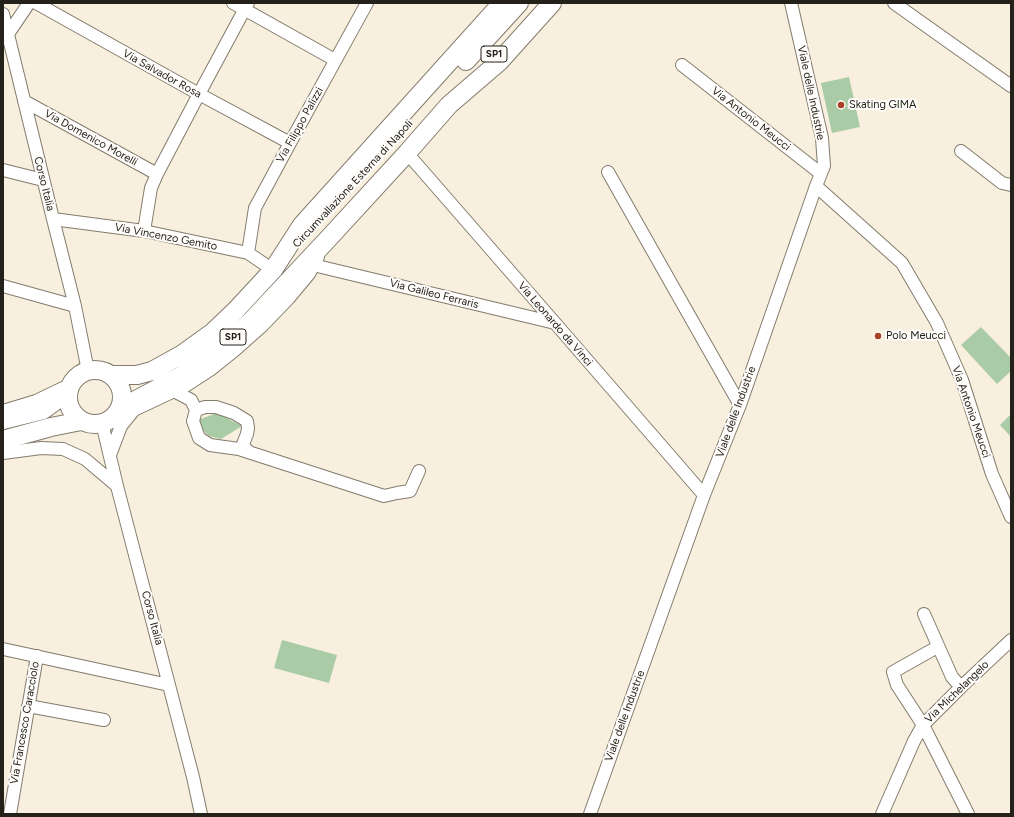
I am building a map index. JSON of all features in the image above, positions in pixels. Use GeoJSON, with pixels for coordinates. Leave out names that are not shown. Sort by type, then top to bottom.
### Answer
{"type":"FeatureCollection","features":[{"type":"Feature","properties":{"kind":"highway"},"geometry":{"type":"LineString","coordinates":[[102,423],[89,424],[81,421],[75,416],[70,408],[68,400],[70,388],[76,377],[84,372],[93,370],[102,371],[111,375],[137,375],[152,371],[180,355],[213,332],[235,311],[273,270],[302,225],[502,3]]}},
{"type":"Feature","properties":{"kind":"highway","name":"Circumvallazione Esterna di Napoli"},"geometry":{"type":"LineString","coordinates":[[273,270],[400,134],[519,3]]}},
{"type":"Feature","properties":{"kind":"highway","name":"SP1"},"geometry":{"type":"LineString","coordinates":[[449,106],[540,3]]}},
{"type":"Feature","properties":{"kind":"highway"},"geometry":{"type":"LineString","coordinates":[[449,106],[499,62],[552,3]]}},
{"type":"Feature","properties":{"kind":"highway","name":"Circumvallazione Esterna di Napoli"},"geometry":{"type":"LineString","coordinates":[[102,423],[114,417],[119,409],[181,376],[227,343],[253,319],[327,240],[449,106]]}},
{"type":"Feature","properties":{"kind":"highway"},"geometry":{"type":"LineString","coordinates":[[111,375],[121,390],[122,400],[119,409]]}},
{"type":"Feature","properties":{"kind":"highway"},"geometry":{"type":"LineString","coordinates":[[3,420],[43,410],[70,388]]}},
{"type":"Feature","properties":{"kind":"highway"},"geometry":{"type":"LineString","coordinates":[[3,440],[51,427],[81,421]]}},
{"type":"Feature","properties":{"kind":"street"},"geometry":{"type":"LineString","coordinates":[[8,34],[29,3]]}},
{"type":"Feature","properties":{"kind":"street","name":"Via Salvador Rosa"},"geometry":{"type":"LineString","coordinates":[[36,3],[290,143]]}},
{"type":"Feature","properties":{"kind":"street"},"geometry":{"type":"LineString","coordinates":[[233,3],[247,6],[335,60]]}},
{"type":"Feature","properties":{"kind":"street","name":"Via Filippo Palizzi"},"geometry":{"type":"LineString","coordinates":[[248,253],[255,208],[367,3]]}},
{"type":"Feature","properties":{"kind":"street","name":"Viale delle Industrie"},"geometry":{"type":"LineString","coordinates":[[590,814],[704,495],[740,405],[820,173],[824,166],[822,138],[791,3]]}},
{"type":"Feature","properties":{"kind":"street"},"geometry":{"type":"LineString","coordinates":[[894,3],[1011,86]]}},
{"type":"Feature","properties":{"kind":"street"},"geometry":{"type":"LineString","coordinates":[[144,231],[151,188],[157,174],[247,6]]}},
{"type":"Feature","properties":{"kind":"street","name":"Corso Italia"},"geometry":{"type":"LineString","coordinates":[[3,14],[75,306],[88,371]]}},
{"type":"Feature","properties":{"kind":"street","name":"Via Antonio Meucci"},"geometry":{"type":"LineString","coordinates":[[682,65],[820,173]]}},
{"type":"Feature","properties":{"kind":"street","name":"Via Domenico Morelli"},"geometry":{"type":"LineString","coordinates":[[24,101],[157,174]]}},
{"type":"Feature","properties":{"kind":"street"},"geometry":{"type":"LineString","coordinates":[[961,151],[1002,182],[1011,185]]}},
{"type":"Feature","properties":{"kind":"street","name":"Via Leonardo da Vinci"},"geometry":{"type":"LineString","coordinates":[[407,153],[704,495]]}},
{"type":"Feature","properties":{"kind":"street"},"geometry":{"type":"LineString","coordinates":[[3,170],[43,180]]}},
{"type":"Feature","properties":{"kind":"street"},"geometry":{"type":"LineString","coordinates":[[608,172],[740,405]]}},
{"type":"Feature","properties":{"kind":"street","name":"Via Antonio Meucci"},"geometry":{"type":"LineString","coordinates":[[816,186],[902,263],[936,323],[962,380],[992,474],[1011,517]]}},
{"type":"Feature","properties":{"kind":"street","name":"Via Vincenzo Gemito"},"geometry":{"type":"LineString","coordinates":[[53,219],[144,231],[248,253],[273,270]]}},
{"type":"Feature","properties":{"kind":"street"},"geometry":{"type":"LineString","coordinates":[[110,455],[121,426],[134,410],[187,385],[210,370],[262,326],[289,298],[309,274],[327,240]]}},
{"type":"Feature","properties":{"kind":"street","name":"Via Galileo Ferraris"},"geometry":{"type":"LineString","coordinates":[[314,265],[554,323]]}},
{"type":"Feature","properties":{"kind":"street"},"geometry":{"type":"LineString","coordinates":[[3,286],[75,306]]}},
{"type":"Feature","properties":{"kind":"street"},"geometry":{"type":"LineString","coordinates":[[3,411],[36,401],[70,388]]}},
{"type":"Feature","properties":{"kind":"street"},"geometry":{"type":"LineString","coordinates":[[174,391],[191,400],[196,410],[193,420],[198,438],[210,445],[239,449],[384,496],[397,492],[410,491],[419,471]]}},
{"type":"Feature","properties":{"kind":"street"},"geometry":{"type":"LineString","coordinates":[[196,410],[205,407],[216,407],[234,413],[247,422],[247,434],[242,444],[249,452]]}},
{"type":"Feature","properties":{"kind":"street","name":"Corso Italia"},"geometry":{"type":"LineString","coordinates":[[102,423],[193,777],[201,814]]}},
{"type":"Feature","properties":{"kind":"street"},"geometry":{"type":"LineString","coordinates":[[3,453],[41,448],[63,449],[85,459],[117,486]]}},
{"type":"Feature","properties":{"kind":"street"},"geometry":{"type":"LineString","coordinates":[[924,614],[952,677],[961,687]]}},
{"type":"Feature","properties":{"kind":"street","name":"Via Michelangelo"},"geometry":{"type":"LineString","coordinates":[[882,814],[923,724],[1011,640]]}},
{"type":"Feature","properties":{"kind":"street"},"geometry":{"type":"LineString","coordinates":[[3,649],[169,685]]}},
{"type":"Feature","properties":{"kind":"street"},"geometry":{"type":"LineString","coordinates":[[932,650],[893,672],[896,685],[923,724],[968,814]]}},
{"type":"Feature","properties":{"kind":"street","name":"Via Francesco Caracciolo"},"geometry":{"type":"LineString","coordinates":[[10,814],[8,796],[28,706],[37,656]]}},
{"type":"Feature","properties":{"kind":"street"},"geometry":{"type":"LineString","coordinates":[[28,706],[104,720]]}},
{"type":"Feature","properties":{"kind":"green space","name":"Skating GIMA"},"geometry":{"type":"Polygon","coordinates":[[[849,77],[860,127],[832,133],[821,83],[849,77]]]}},
{"type":"Feature","properties":{"kind":"green space"},"geometry":{"type":"Polygon","coordinates":[[[981,327],[1011,358],[1011,371],[997,384],[961,345],[981,327]]]}},
{"type":"Feature","properties":{"kind":"green space"},"geometry":{"type":"Polygon","coordinates":[[[217,413],[242,426],[221,439],[209,436],[199,427],[198,420],[217,413]]]}},
{"type":"Feature","properties":{"kind":"green space"},"geometry":{"type":"Polygon","coordinates":[[[1011,414],[1011,437],[1000,425],[1011,414]]]}},
{"type":"Feature","properties":{"kind":"green space"},"geometry":{"type":"Polygon","coordinates":[[[282,640],[337,655],[329,683],[274,668],[282,640]]]}},
{"type":"Feature","properties":{"kind":"place","name":"Skating GIMA"},"geometry":{"type":"Point","coordinates":[841,105]}},
{"type":"Feature","properties":{"kind":"place","name":"Polo Meucci"},"geometry":{"type":"Point","coordinates":[878,336]}}]}
